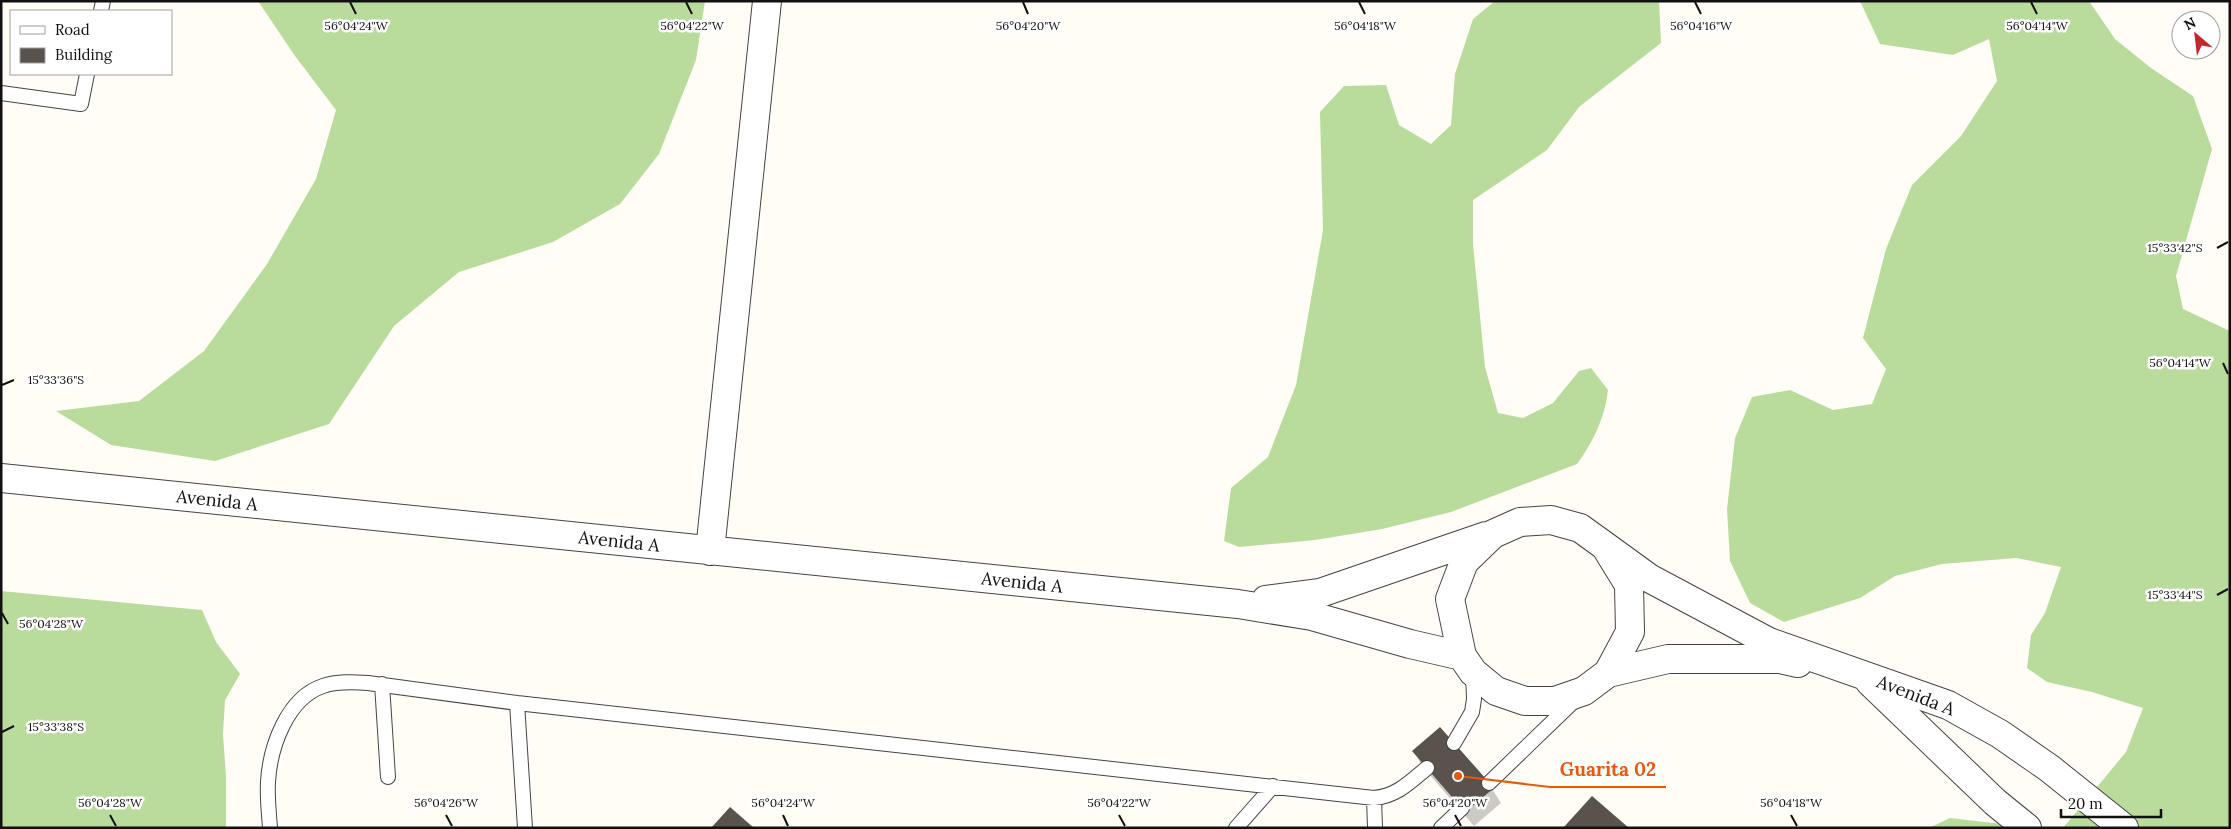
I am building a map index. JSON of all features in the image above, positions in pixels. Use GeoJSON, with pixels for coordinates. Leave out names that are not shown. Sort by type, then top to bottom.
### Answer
{"type":"FeatureCollection","features":[{"type":"Feature","properties":{"kind":"street"},"geometry":{"type":"LineString","coordinates":[[710,551],[767,1]]}},
{"type":"Feature","properties":{"kind":"street","name":"Avenida A"},"geometry":{"type":"LineString","coordinates":[[1,478],[1238,604]]}},
{"type":"Feature","properties":{"kind":"street"},"geometry":{"type":"LineString","coordinates":[[1238,604],[1320,593],[1493,534],[1520,522],[1551,520],[1580,528],[1650,578],[1769,642],[1864,676]]}},
{"type":"Feature","properties":{"kind":"street"},"geometry":{"type":"LineString","coordinates":[[1467,664],[1450,599],[1464,562],[1493,534]]}},
{"type":"Feature","properties":{"kind":"street"},"geometry":{"type":"LineString","coordinates":[[1605,546],[1629,585],[1630,632],[1608,673]]}},
{"type":"Feature","properties":{"kind":"street"},"geometry":{"type":"LineString","coordinates":[[1238,604],[1312,616],[1410,644],[1467,664],[1496,691],[1525,701],[1555,701],[1584,691],[1608,673],[1668,659],[1771,659],[1864,676]]}},
{"type":"Feature","properties":{"kind":"street","name":"Avenida A"},"geometry":{"type":"LineString","coordinates":[[1864,676],[1995,802],[2027,828]]}},
{"type":"Feature","properties":{"kind":"street","name":"Avenida A"},"geometry":{"type":"LineString","coordinates":[[1864,676],[1948,705],[2000,734],[2049,768],[2124,828]]}},
{"type":"Feature","properties":{"kind":"lane"},"geometry":{"type":"LineString","coordinates":[[1,93],[80,104],[87,75]]}},
{"type":"Feature","properties":{"kind":"lane"},"geometry":{"type":"LineString","coordinates":[[1454,743],[1472,712],[1474,699],[1467,664]]}},
{"type":"Feature","properties":{"kind":"lane"},"geometry":{"type":"LineString","coordinates":[[270,828],[268,782],[272,756],[282,730],[292,711],[307,694],[323,686],[346,682],[382,684],[517,703],[1374,798],[1389,797],[1400,791],[1427,768]]}},
{"type":"Feature","properties":{"kind":"lane"},"geometry":{"type":"LineString","coordinates":[[382,684],[388,777]]}},
{"type":"Feature","properties":{"kind":"lane"},"geometry":{"type":"LineString","coordinates":[[1489,783],[1584,691]]}},
{"type":"Feature","properties":{"kind":"lane"},"geometry":{"type":"LineString","coordinates":[[517,703],[525,828]]}},
{"type":"Feature","properties":{"kind":"lane"},"geometry":{"type":"LineString","coordinates":[[1236,828],[1273,786]]}},
{"type":"Feature","properties":{"kind":"lane"},"geometry":{"type":"LineString","coordinates":[[1374,798],[1375,828]]}},
{"type":"Feature","properties":{"kind":"lane"},"geometry":{"type":"LineString","coordinates":[[1441,828],[1462,808]]}},
{"type":"Feature","properties":{"kind":"green space"},"geometry":{"type":"Polygon","coordinates":[[[258,1],[705,1],[696,60],[659,154],[620,204],[553,242],[459,272],[394,326],[329,424],[215,461],[111,445],[56,411],[139,401],[204,351],[267,264],[316,179],[336,110],[295,56],[258,1]]]}},
{"type":"Feature","properties":{"kind":"green space"},"geometry":{"type":"Polygon","coordinates":[[[1495,1],[1659,1],[1661,43],[1579,107],[1547,150],[1473,200],[1473,244],[1485,367],[1498,413],[1523,418],[1553,403],[1579,371],[1591,368],[1608,390],[1601,420],[1593,438],[1577,464],[1451,512],[1382,529],[1315,540],[1239,547],[1224,541],[1231,488],[1268,457],[1296,385],[1323,230],[1320,112],[1344,86],[1386,85],[1399,125],[1431,144],[1451,125],[1455,74],[1473,19],[1495,1]]]}},
{"type":"Feature","properties":{"kind":"green space"},"geometry":{"type":"Polygon","coordinates":[[[1860,1],[2089,1],[2115,39],[2151,68],[2193,96],[2212,149],[2176,276],[2183,309],[2230,331],[2230,828],[2063,828],[2126,752],[2143,708],[2092,692],[2047,682],[2027,668],[2031,635],[2045,613],[2061,567],[2016,558],[1942,564],[1895,576],[1860,598],[1784,622],[1750,603],[1730,561],[1727,509],[1735,438],[1752,397],[1790,390],[1833,410],[1872,404],[1886,369],[1863,338],[1886,249],[1912,185],[1961,136],[1997,81],[1989,39],[1953,55],[1880,44],[1860,1]]]}},
{"type":"Feature","properties":{"kind":"green space"},"geometry":{"type":"Polygon","coordinates":[[[1,591],[202,610],[216,642],[240,674],[225,700],[223,734],[226,777],[226,828],[1,828],[1,591]]]}},
{"type":"Feature","properties":{"kind":"green space"},"geometry":{"type":"Polygon","coordinates":[[[1950,818],[2036,828],[1929,828],[1950,818]]]}},
{"type":"Feature","properties":{"kind":"building"},"geometry":{"type":"Polygon","coordinates":[[[1440,727],[1494,788],[1465,812],[1412,751],[1440,727]]]}},
{"type":"Feature","properties":{"kind":"building"},"geometry":{"type":"Polygon","coordinates":[[[1592,796],[1629,828],[1563,828],[1592,796]]]}},
{"type":"Feature","properties":{"kind":"building"},"geometry":{"type":"Polygon","coordinates":[[[730,807],[754,828],[711,828],[730,807]]]}},
{"type":"Feature","properties":{"kind":"place","name":"Guarita 02"},"geometry":{"type":"Point","coordinates":[1458,776]}}]}
